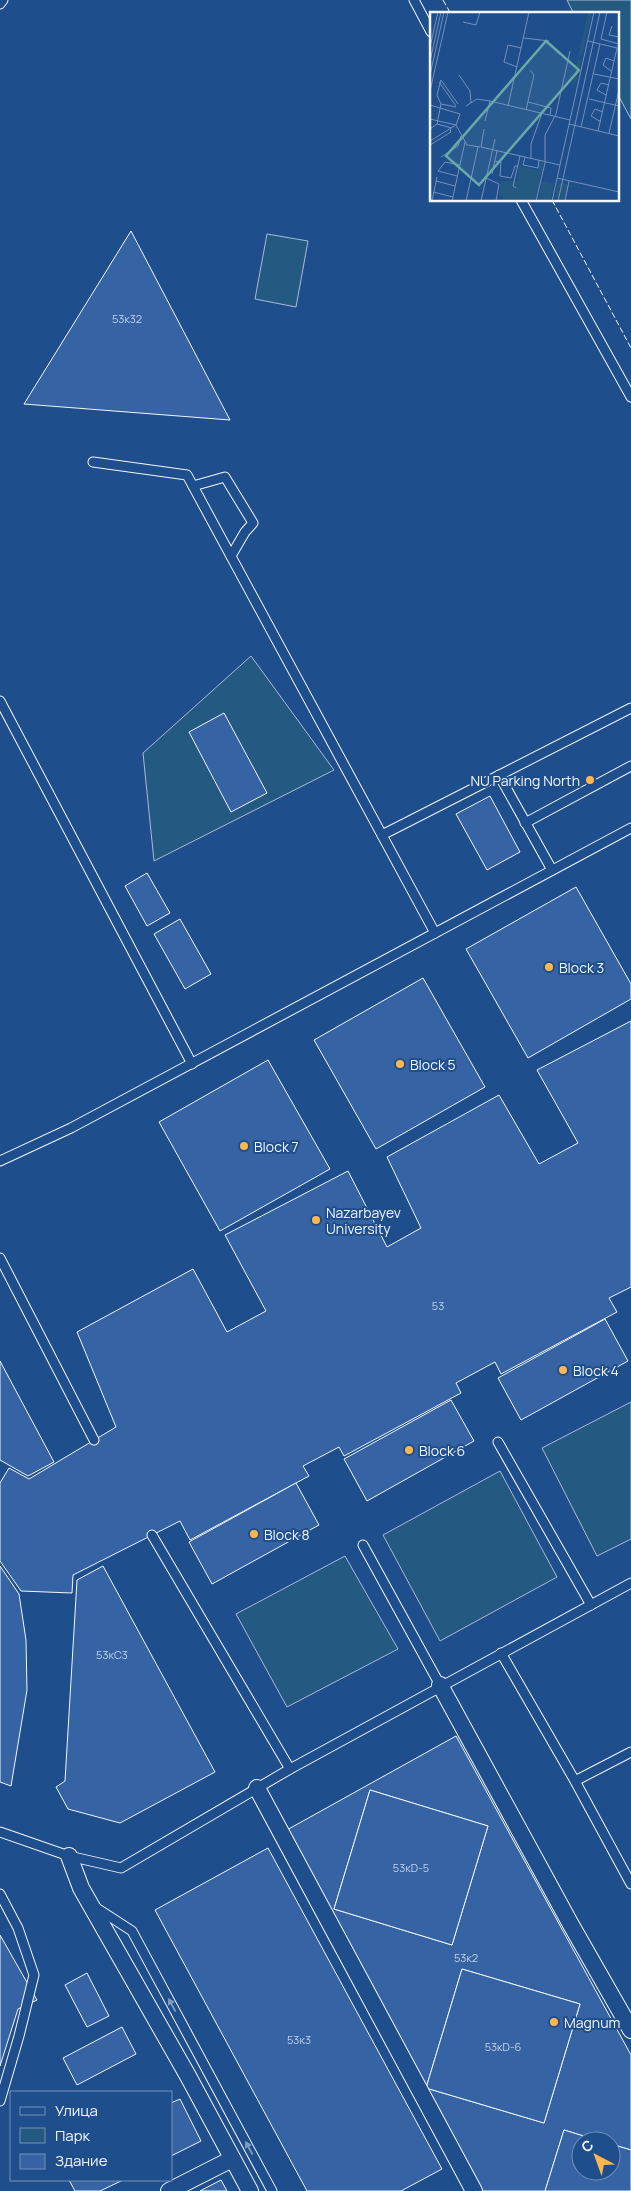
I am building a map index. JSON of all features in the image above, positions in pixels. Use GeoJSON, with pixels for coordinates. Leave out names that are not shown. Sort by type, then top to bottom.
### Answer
{"type":"FeatureCollection","features":[{"type":"Feature","properties":{"kind":"street"},"geometry":{"type":"LineString","coordinates":[[440,1685],[570,1923],[631,2030]]}},
{"type":"Feature","properties":{"kind":"street"},"geometry":{"type":"LineString","coordinates":[[257,1788],[469,2189]]}},
{"type":"Feature","properties":{"kind":"street"},"geometry":{"type":"LineString","coordinates":[[69,1856],[81,1888],[188,2076],[250,2191]]}},
{"type":"Feature","properties":{"kind":"street"},"geometry":{"type":"LineString","coordinates":[[169,2191],[232,2159]]}},
{"type":"Feature","properties":{"kind":"lane"},"geometry":{"type":"LineString","coordinates":[[0,4],[3,0]]}},
{"type":"Feature","properties":{"kind":"lane"},"geometry":{"type":"LineString","coordinates":[[414,0],[430,30]]}},
{"type":"Feature","properties":{"kind":"lane"},"geometry":{"type":"LineString","coordinates":[[522,201],[631,397]]}},
{"type":"Feature","properties":{"kind":"lane"},"geometry":{"type":"LineString","coordinates":[[94,462],[188,475],[435,933]]}},
{"type":"Feature","properties":{"kind":"lane"},"geometry":{"type":"LineString","coordinates":[[193,486],[225,477],[253,523],[245,532],[232,556]]}},
{"type":"Feature","properties":{"kind":"lane"},"geometry":{"type":"LineString","coordinates":[[0,701],[192,1064]]}},
{"type":"Feature","properties":{"kind":"lane"},"geometry":{"type":"LineString","coordinates":[[382,835],[631,708]]}},
{"type":"Feature","properties":{"kind":"lane"},"geometry":{"type":"LineString","coordinates":[[526,823],[631,766]]}},
{"type":"Feature","properties":{"kind":"lane"},"geometry":{"type":"LineString","coordinates":[[499,775],[552,870]]}},
{"type":"Feature","properties":{"kind":"lane"},"geometry":{"type":"LineString","coordinates":[[0,1161],[71,1128],[631,828]]}},
{"type":"Feature","properties":{"kind":"lane"},"geometry":{"type":"LineString","coordinates":[[0,1258],[94,1440]]}},
{"type":"Feature","properties":{"kind":"lane"},"geometry":{"type":"LineString","coordinates":[[498,1442],[591,1605]]}},
{"type":"Feature","properties":{"kind":"lane"},"geometry":{"type":"LineString","coordinates":[[152,1535],[290,1769]]}},
{"type":"Feature","properties":{"kind":"lane"},"geometry":{"type":"LineString","coordinates":[[363,1545],[440,1685]]}},
{"type":"Feature","properties":{"kind":"lane"},"geometry":{"type":"LineString","coordinates":[[0,1832],[69,1856],[122,1868],[290,1769],[440,1685],[631,1583]]}},
{"type":"Feature","properties":{"kind":"lane"},"geometry":{"type":"LineString","coordinates":[[501,1652],[576,1781],[631,1884]]}},
{"type":"Feature","properties":{"kind":"lane"},"geometry":{"type":"LineString","coordinates":[[576,1781],[631,1752]]}},
{"type":"Feature","properties":{"kind":"lane"},"geometry":{"type":"LineString","coordinates":[[0,1894],[18,1928],[34,1975],[0,2101]]}},
{"type":"Feature","properties":{"kind":"lane"},"geometry":{"type":"LineString","coordinates":[[90,1903],[132,1931],[272,2191]]}},
{"type":"Feature","properties":{"kind":"green space"},"geometry":{"type":"Polygon","coordinates":[[[567,0],[631,0],[631,119],[618,95],[618,12],[573,12],[567,0]]]}},
{"type":"Feature","properties":{"kind":"green space"},"geometry":{"type":"Polygon","coordinates":[[[267,234],[308,241],[296,307],[255,299],[267,234]]]}},
{"type":"Feature","properties":{"kind":"green space"},"geometry":{"type":"Polygon","coordinates":[[[251,656],[334,770],[154,861],[143,753],[251,656]]]}},
{"type":"Feature","properties":{"kind":"green space"},"geometry":{"type":"Polygon","coordinates":[[[631,1402],[631,1539],[597,1556],[542,1448],[631,1402]]]}},
{"type":"Feature","properties":{"kind":"green space"},"geometry":{"type":"Polygon","coordinates":[[[500,1471],[557,1577],[440,1641],[383,1535],[500,1471]]]}},
{"type":"Feature","properties":{"kind":"green space"},"geometry":{"type":"Polygon","coordinates":[[[345,1556],[398,1649],[287,1707],[236,1614],[345,1556]]]}},
{"type":"Feature","properties":{"kind":"building"},"geometry":{"type":"Polygon","coordinates":[[[131,231],[230,420],[24,404],[131,231]]]}},
{"type":"Feature","properties":{"kind":"building"},"geometry":{"type":"Polygon","coordinates":[[[224,713],[267,793],[231,812],[189,732],[224,713]]]}},
{"type":"Feature","properties":{"kind":"building"},"geometry":{"type":"Polygon","coordinates":[[[490,796],[520,852],[487,870],[456,814],[490,796]]]}},
{"type":"Feature","properties":{"kind":"building"},"geometry":{"type":"Polygon","coordinates":[[[147,873],[170,913],[147,926],[125,886],[147,873]]]}},
{"type":"Feature","properties":{"kind":"building","name":"Block 3"},"geometry":{"type":"Polygon","coordinates":[[[576,887],[631,984],[631,999],[528,1058],[466,949],[576,887]]]}},
{"type":"Feature","properties":{"kind":"building"},"geometry":{"type":"Polygon","coordinates":[[[180,919],[211,974],[185,989],[154,934],[180,919]]]}},
{"type":"Feature","properties":{"kind":"building","name":"Block 5"},"geometry":{"type":"Polygon","coordinates":[[[423,978],[485,1087],[376,1149],[314,1040],[423,978]]]}},
{"type":"Feature","properties":{"kind":"building","name":"Nazarbayev University"},"geometry":{"type":"Polygon","coordinates":[[[631,1021],[631,1287],[609,1298],[617,1312],[501,1374],[495,1362],[456,1383],[461,1393],[344,1456],[339,1447],[303,1466],[309,1476],[190,1540],[180,1521],[73,1575],[72,1593],[21,1591],[0,1561],[0,1483],[9,1468],[29,1479],[116,1427],[77,1332],[193,1269],[227,1332],[266,1311],[225,1235],[348,1171],[387,1247],[421,1228],[387,1157],[499,1095],[539,1164],[578,1143],[537,1070],[631,1021]]]}},
{"type":"Feature","properties":{"kind":"building","name":"Block 7"},"geometry":{"type":"Polygon","coordinates":[[[268,1060],[330,1169],[220,1231],[159,1122],[268,1060]]]}},
{"type":"Feature","properties":{"kind":"building","name":"Block 4"},"geometry":{"type":"Polygon","coordinates":[[[605,1319],[628,1361],[521,1420],[498,1378],[605,1319]]]}},
{"type":"Feature","properties":{"kind":"building"},"geometry":{"type":"Polygon","coordinates":[[[0,1361],[54,1462],[28,1476],[0,1460],[0,1361]]]}},
{"type":"Feature","properties":{"kind":"building","name":"Block 6"},"geometry":{"type":"Polygon","coordinates":[[[451,1400],[474,1441],[367,1501],[344,1459],[451,1400]]]}},
{"type":"Feature","properties":{"kind":"building","name":"Block 8"},"geometry":{"type":"Polygon","coordinates":[[[296,1483],[319,1525],[212,1584],[189,1542],[296,1483]]]}},
{"type":"Feature","properties":{"kind":"building"},"geometry":{"type":"Polygon","coordinates":[[[0,1566],[19,1594],[26,1640],[27,1690],[11,1786],[0,1782],[0,1566]]]}},
{"type":"Feature","properties":{"kind":"building"},"geometry":{"type":"Polygon","coordinates":[[[103,1566],[215,1772],[120,1823],[68,1809],[56,1787],[65,1781],[77,1580],[103,1566]]]}},
{"type":"Feature","properties":{"kind":"building"},"geometry":{"type":"Polygon","coordinates":[[[456,1736],[631,2055],[631,2150],[621,2147],[621,2131],[571,2132],[564,2130],[545,2191],[482,2191],[285,1831],[456,1736]],[[370,1790],[334,1909],[452,1945],[488,1826],[370,1790]],[[462,1969],[426,2088],[544,2123],[580,2004],[462,1969]]]}},
{"type":"Feature","properties":{"kind":"building"},"geometry":{"type":"Polygon","coordinates":[[[370,1790],[488,1826],[452,1945],[334,1909],[370,1790]]]}},
{"type":"Feature","properties":{"kind":"building"},"geometry":{"type":"Polygon","coordinates":[[[268,1848],[442,2169],[401,2191],[307,2191],[155,1910],[268,1848]]]}},
{"type":"Feature","properties":{"kind":"building"},"geometry":{"type":"Polygon","coordinates":[[[0,1935],[37,2000],[18,2009],[0,2066],[0,1935]]]}},
{"type":"Feature","properties":{"kind":"building"},"geometry":{"type":"Polygon","coordinates":[[[462,1969],[580,2004],[544,2123],[426,2088],[462,1969]]]}},
{"type":"Feature","properties":{"kind":"building"},"geometry":{"type":"Polygon","coordinates":[[[87,1973],[109,2016],[87,2027],[65,1985],[87,1973]]]}},
{"type":"Feature","properties":{"kind":"building"},"geometry":{"type":"Polygon","coordinates":[[[122,2027],[136,2054],[77,2085],[63,2058],[122,2027]]]}},
{"type":"Feature","properties":{"kind":"building"},"geometry":{"type":"Polygon","coordinates":[[[180,2099],[201,2141],[172,2156],[172,2103],[180,2099]]]}},
{"type":"Feature","properties":{"kind":"building"},"geometry":{"type":"Polygon","coordinates":[[[564,2130],[571,2132],[571,2181],[621,2181],[621,2147],[631,2150],[631,2191],[545,2191],[564,2130]]]}},
{"type":"Feature","properties":{"kind":"building"},"geometry":{"type":"Polygon","coordinates":[[[221,2180],[227,2191],[200,2191],[221,2180]]]}},
{"type":"Feature","properties":{"kind":"building"},"geometry":{"type":"Polygon","coordinates":[[[70,2181],[121,2181],[100,2191],[75,2191],[70,2181]]]}},
{"type":"Feature","properties":{"kind":"fence"},"geometry":{"type":"LineString","coordinates":[[443,0],[450,12]]}},
{"type":"Feature","properties":{"kind":"fence"},"geometry":{"type":"LineString","coordinates":[[553,201],[631,348]]}},
{"type":"Feature","properties":{"kind":"place","name":"NU Parking North"},"geometry":{"type":"Point","coordinates":[590,780]}},
{"type":"Feature","properties":{"kind":"place","name":"Block 3"},"geometry":{"type":"Point","coordinates":[549,967]}},
{"type":"Feature","properties":{"kind":"place","name":"Block 5"},"geometry":{"type":"Point","coordinates":[400,1064]}},
{"type":"Feature","properties":{"kind":"place","name":"Block 7"},"geometry":{"type":"Point","coordinates":[244,1146]}},
{"type":"Feature","properties":{"kind":"place","name":"Nazarbayev University"},"geometry":{"type":"Point","coordinates":[316,1220]}},
{"type":"Feature","properties":{"kind":"place","name":"Block 4"},"geometry":{"type":"Point","coordinates":[563,1370]}},
{"type":"Feature","properties":{"kind":"place","name":"Block 6"},"geometry":{"type":"Point","coordinates":[409,1450]}},
{"type":"Feature","properties":{"kind":"place","name":"Block 8"},"geometry":{"type":"Point","coordinates":[254,1534]}},
{"type":"Feature","properties":{"kind":"place","name":"Magnum"},"geometry":{"type":"Point","coordinates":[554,2022]}}]}
